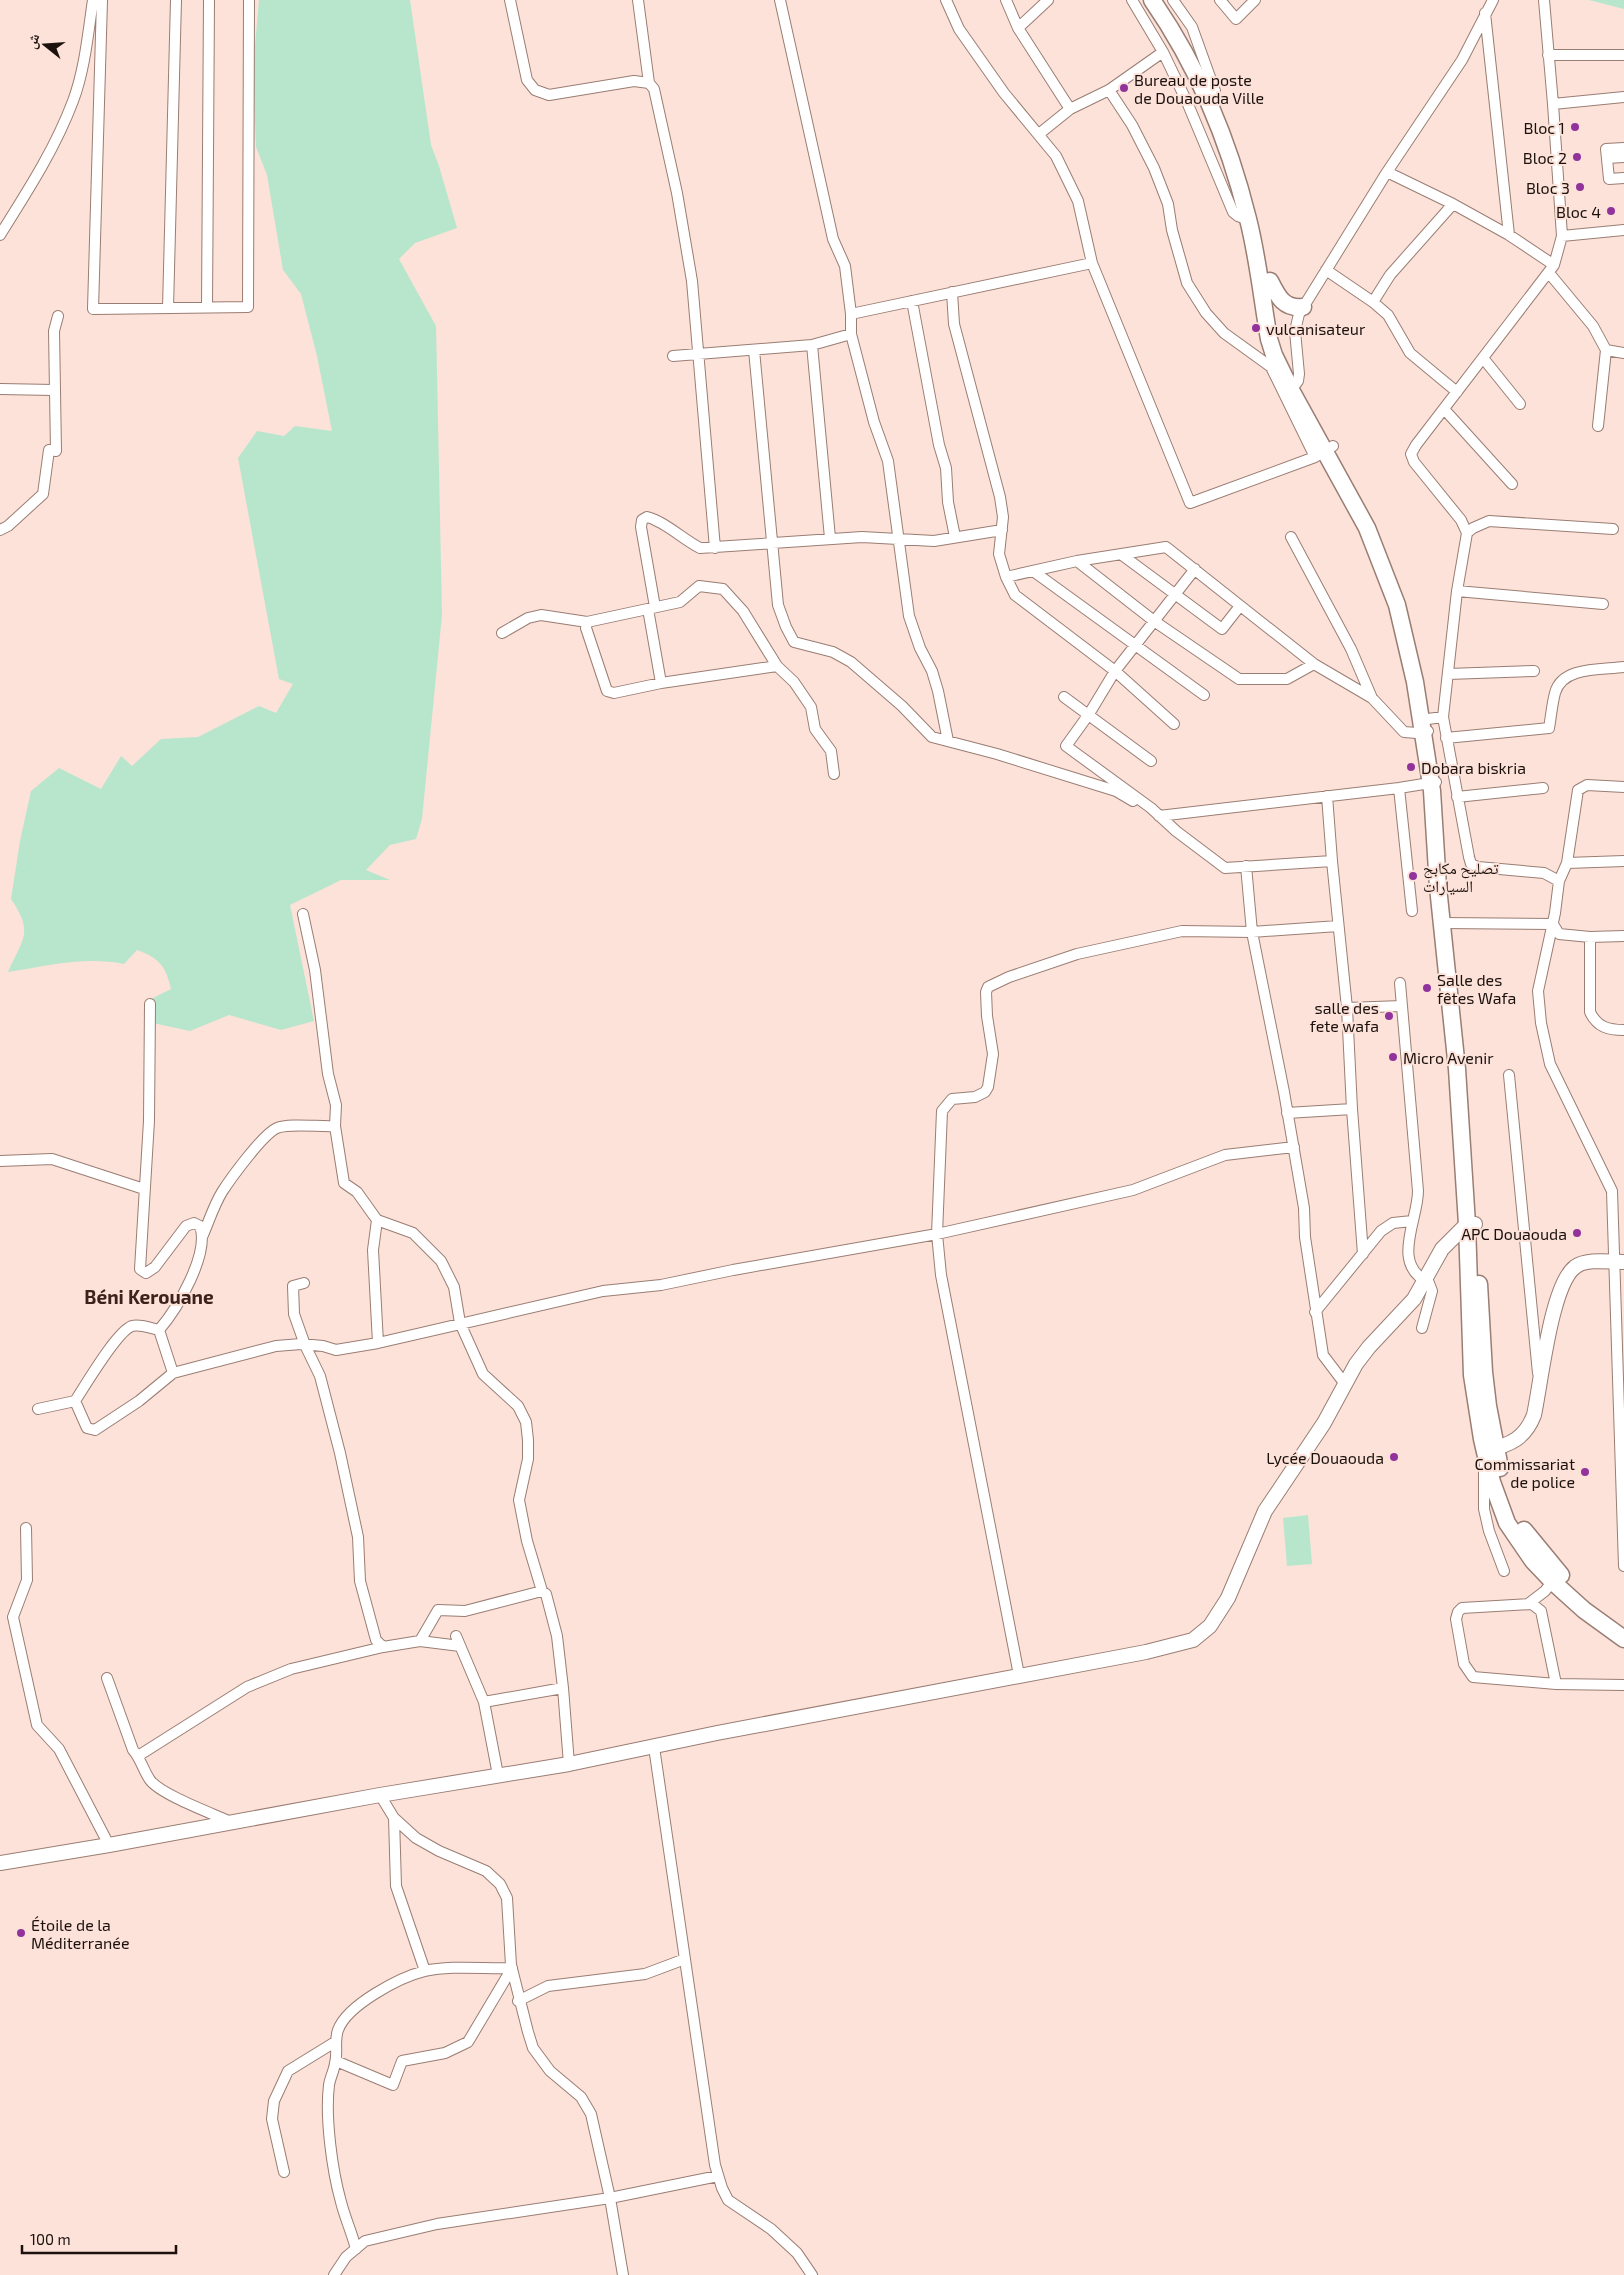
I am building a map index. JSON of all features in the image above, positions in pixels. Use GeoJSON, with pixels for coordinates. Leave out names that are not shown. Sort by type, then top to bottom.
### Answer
{"type":"FeatureCollection","features":[{"type":"Feature","properties":{"kind":"main road"},"geometry":{"type":"LineString","coordinates":[[1152,0],[1189,61],[1231,158],[1249,220],[1274,355],[1295,386]]}},
{"type":"Feature","properties":{"kind":"main road"},"geometry":{"type":"LineString","coordinates":[[1165,0],[1196,51],[1215,91],[1240,153],[1258,217],[1280,337],[1295,386],[1324,452],[1358,487],[1392,566],[1415,639],[1429,724],[1446,885],[1447,924],[1465,1066],[1471,1224],[1490,1449],[1516,1516],[1556,1578],[1584,1610],[1624,1638]]}},
{"type":"Feature","properties":{"kind":"main road"},"geometry":{"type":"LineString","coordinates":[[1270,281],[1284,304],[1293,307],[1303,307]]}},
{"type":"Feature","properties":{"kind":"main road"},"geometry":{"type":"LineString","coordinates":[[0,1863],[109,1846],[380,1795],[568,1764],[1019,1675],[1146,1652],[1193,1640],[1210,1626],[1228,1598],[1265,1511],[1324,1423],[1345,1384],[1369,1347],[1414,1299],[1442,1249],[1471,1224]]}},
{"type":"Feature","properties":{"kind":"main road"},"geometry":{"type":"LineString","coordinates":[[1490,1449],[1514,1442],[1529,1427],[1534,1414],[1554,1312],[1563,1281],[1576,1266],[1584,1263],[1619,1262]]}},
{"type":"Feature","properties":{"kind":"main road"},"geometry":{"type":"LineString","coordinates":[[1556,1578],[1624,1627]]}},
{"type":"Feature","properties":{"kind":"street"},"geometry":{"type":"LineString","coordinates":[[0,235],[55,144],[74,100],[87,44],[93,0]]}},
{"type":"Feature","properties":{"kind":"street"},"geometry":{"type":"LineString","coordinates":[[102,0],[93,308],[248,308],[249,0]]}},
{"type":"Feature","properties":{"kind":"street"},"geometry":{"type":"LineString","coordinates":[[168,308],[176,0]]}},
{"type":"Feature","properties":{"kind":"street"},"geometry":{"type":"LineString","coordinates":[[208,308],[210,0]]}},
{"type":"Feature","properties":{"kind":"street"},"geometry":{"type":"LineString","coordinates":[[510,0],[527,80],[535,90],[549,95],[634,81],[649,83]]}},
{"type":"Feature","properties":{"kind":"street"},"geometry":{"type":"LineString","coordinates":[[638,0],[649,83],[654,89],[677,193],[692,281],[715,548]]}},
{"type":"Feature","properties":{"kind":"street"},"geometry":{"type":"LineString","coordinates":[[780,0],[834,239],[845,266],[851,314],[851,334],[874,422],[888,461],[900,538],[909,616],[920,648],[932,671],[948,741]]}},
{"type":"Feature","properties":{"kind":"street"},"geometry":{"type":"LineString","coordinates":[[946,0],[959,30],[1004,93],[1056,156],[1078,201],[1092,264],[1190,503],[1324,452],[1271,367],[1224,333],[1206,313],[1187,284],[1172,230],[1168,204],[1154,168],[1132,125],[1109,90]]}},
{"type":"Feature","properties":{"kind":"street"},"geometry":{"type":"LineString","coordinates":[[1006,0],[1018,28],[1070,109]]}},
{"type":"Feature","properties":{"kind":"street"},"geometry":{"type":"LineString","coordinates":[[1018,28],[1048,0]]}},
{"type":"Feature","properties":{"kind":"street"},"geometry":{"type":"LineString","coordinates":[[1132,0],[1163,52],[1204,138],[1233,212],[1249,220]]}},
{"type":"Feature","properties":{"kind":"street"},"geometry":{"type":"LineString","coordinates":[[1173,0],[1192,27],[1215,91]]}},
{"type":"Feature","properties":{"kind":"street"},"geometry":{"type":"LineString","coordinates":[[1220,0],[1236,19],[1255,0]]}},
{"type":"Feature","properties":{"kind":"street"},"geometry":{"type":"LineString","coordinates":[[1295,386],[1300,366],[1295,331],[1303,307],[1387,172],[1462,60],[1485,11],[1493,0]]}},
{"type":"Feature","properties":{"kind":"street"},"geometry":{"type":"LineString","coordinates":[[1429,724],[1448,674],[1457,591],[1467,533],[1462,520],[1412,459],[1412,449],[1552,269],[1562,236],[1544,0]]}},
{"type":"Feature","properties":{"kind":"street"},"geometry":{"type":"LineString","coordinates":[[1485,11],[1509,236]]}},
{"type":"Feature","properties":{"kind":"street"},"geometry":{"type":"LineString","coordinates":[[1039,134],[1070,109],[1109,90],[1163,52]]}},
{"type":"Feature","properties":{"kind":"street"},"geometry":{"type":"LineString","coordinates":[[1548,55],[1624,55]]}},
{"type":"Feature","properties":{"kind":"street"},"geometry":{"type":"LineString","coordinates":[[1553,104],[1624,97]]}},
{"type":"Feature","properties":{"kind":"street"},"geometry":{"type":"LineString","coordinates":[[1624,148],[1606,150],[1609,179],[1624,178]]}},
{"type":"Feature","properties":{"kind":"street"},"geometry":{"type":"LineString","coordinates":[[1607,158],[1624,156]]}},
{"type":"Feature","properties":{"kind":"street"},"geometry":{"type":"LineString","coordinates":[[1387,172],[1453,204],[1509,236],[1552,269],[1594,326],[1606,350],[1598,426]]}},
{"type":"Feature","properties":{"kind":"street"},"geometry":{"type":"LineString","coordinates":[[1373,302],[1390,275],[1453,204]]}},
{"type":"Feature","properties":{"kind":"street"},"geometry":{"type":"LineString","coordinates":[[1562,236],[1624,230]]}},
{"type":"Feature","properties":{"kind":"street"},"geometry":{"type":"LineString","coordinates":[[851,314],[1092,264]]}},
{"type":"Feature","properties":{"kind":"street"},"geometry":{"type":"LineString","coordinates":[[1326,270],[1373,302],[1388,315],[1410,353],[1457,392]]}},
{"type":"Feature","properties":{"kind":"street"},"geometry":{"type":"LineString","coordinates":[[952,292],[954,324],[1000,497],[1003,517],[999,554],[1006,577],[1015,595],[1114,672],[1174,724]]}},
{"type":"Feature","properties":{"kind":"street"},"geometry":{"type":"LineString","coordinates":[[912,301],[939,445],[946,468],[948,502],[956,538]]}},
{"type":"Feature","properties":{"kind":"street"},"geometry":{"type":"LineString","coordinates":[[0,530],[8,526],[43,494],[49,450],[56,450],[54,331],[58,316]]}},
{"type":"Feature","properties":{"kind":"street"},"geometry":{"type":"LineString","coordinates":[[673,356],[812,345],[851,334]]}},
{"type":"Feature","properties":{"kind":"street"},"geometry":{"type":"LineString","coordinates":[[812,345],[830,538]]}},
{"type":"Feature","properties":{"kind":"street"},"geometry":{"type":"LineString","coordinates":[[754,350],[778,604],[786,627],[794,642],[833,652],[851,662],[902,706],[932,736],[1116,791],[1130,800],[1151,808]]}},
{"type":"Feature","properties":{"kind":"street"},"geometry":{"type":"LineString","coordinates":[[1606,350],[1624,353]]}},
{"type":"Feature","properties":{"kind":"street"},"geometry":{"type":"LineString","coordinates":[[1482,358],[1520,404]]}},
{"type":"Feature","properties":{"kind":"street"},"geometry":{"type":"LineString","coordinates":[[0,389],[54,390]]}},
{"type":"Feature","properties":{"kind":"street"},"geometry":{"type":"LineString","coordinates":[[1444,409],[1512,484]]}},
{"type":"Feature","properties":{"kind":"street"},"geometry":{"type":"LineString","coordinates":[[662,683],[641,527],[642,520],[647,516],[655,519],[700,548],[830,538],[934,540],[1002,530]]}},
{"type":"Feature","properties":{"kind":"street"},"geometry":{"type":"LineString","coordinates":[[1467,533],[1473,528],[1489,521],[1613,529]]}},
{"type":"Feature","properties":{"kind":"street"},"geometry":{"type":"LineString","coordinates":[[1292,537],[1351,649],[1372,698]]}},
{"type":"Feature","properties":{"kind":"street"},"geometry":{"type":"LineString","coordinates":[[1006,577],[1077,561],[1166,547],[1314,664],[1372,698],[1404,732],[1429,724]]}},
{"type":"Feature","properties":{"kind":"street"},"geometry":{"type":"LineString","coordinates":[[1122,555],[1222,629],[1240,606]]}},
{"type":"Feature","properties":{"kind":"street"},"geometry":{"type":"LineString","coordinates":[[1077,561],[1154,621],[1239,679],[1287,679],[1314,664]]}},
{"type":"Feature","properties":{"kind":"street"},"geometry":{"type":"LineString","coordinates":[[1194,569],[1114,672],[1089,714],[1066,746],[1151,808],[1176,831],[1226,868],[1332,861]]}},
{"type":"Feature","properties":{"kind":"street"},"geometry":{"type":"LineString","coordinates":[[1034,571],[1204,695]]}},
{"type":"Feature","properties":{"kind":"street"},"geometry":{"type":"LineString","coordinates":[[502,633],[528,618],[541,615],[587,622],[680,602],[699,586],[723,588],[742,610],[777,666],[794,682],[811,707],[815,730],[831,751],[834,774]]}},
{"type":"Feature","properties":{"kind":"street"},"geometry":{"type":"LineString","coordinates":[[1457,591],[1603,604]]}},
{"type":"Feature","properties":{"kind":"street"},"geometry":{"type":"LineString","coordinates":[[587,622],[586,628],[607,691],[614,693],[662,683],[777,666]]}},
{"type":"Feature","properties":{"kind":"street"},"geometry":{"type":"LineString","coordinates":[[1446,738],[1549,728],[1555,693],[1559,684],[1566,676],[1624,667]]}},
{"type":"Feature","properties":{"kind":"street"},"geometry":{"type":"LineString","coordinates":[[1448,674],[1534,671]]}},
{"type":"Feature","properties":{"kind":"street"},"geometry":{"type":"LineString","coordinates":[[1064,697],[1151,761]]}},
{"type":"Feature","properties":{"kind":"street"},"geometry":{"type":"LineString","coordinates":[[1429,724],[1446,738],[1471,864],[1478,867],[1544,873],[1559,881]]}},
{"type":"Feature","properties":{"kind":"street"},"geometry":{"type":"LineString","coordinates":[[1159,816],[1399,788],[1434,782]]}},
{"type":"Feature","properties":{"kind":"street"},"geometry":{"type":"LineString","coordinates":[[1624,787],[1587,785],[1578,790],[1567,863],[1559,881],[1553,924],[1538,991],[1541,1023],[1550,1064],[1612,1191],[1619,1262],[1624,1566]]}},
{"type":"Feature","properties":{"kind":"street"},"geometry":{"type":"LineString","coordinates":[[1399,788],[1412,911]]}},
{"type":"Feature","properties":{"kind":"street"},"geometry":{"type":"LineString","coordinates":[[1457,797],[1543,788]]}},
{"type":"Feature","properties":{"kind":"street"},"geometry":{"type":"LineString","coordinates":[[1327,796],[1346,1008],[1363,1254]]}},
{"type":"Feature","properties":{"kind":"street"},"geometry":{"type":"LineString","coordinates":[[1567,863],[1624,861]]}},
{"type":"Feature","properties":{"kind":"street"},"geometry":{"type":"LineString","coordinates":[[1246,866],[1252,932],[1294,1147],[1304,1208],[1305,1238],[1315,1312],[1323,1355],[1345,1384]]}},
{"type":"Feature","properties":{"kind":"street"},"geometry":{"type":"LineString","coordinates":[[304,914],[315,970],[328,1074],[336,1105],[335,1126],[344,1183],[357,1192],[377,1220],[413,1233],[441,1261],[454,1287],[460,1324],[483,1374],[518,1406],[526,1422],[528,1459],[518,1500],[527,1542],[542,1591],[546,1594],[557,1636],[564,1688],[568,1764]]}},
{"type":"Feature","properties":{"kind":"street"},"geometry":{"type":"LineString","coordinates":[[1447,924],[1553,924]]}},
{"type":"Feature","properties":{"kind":"street"},"geometry":{"type":"LineString","coordinates":[[1553,924],[1559,934],[1568,936],[1624,936]]}},
{"type":"Feature","properties":{"kind":"street"},"geometry":{"type":"LineString","coordinates":[[1019,1675],[941,1275],[937,1234],[942,1111],[952,1099],[975,1097],[985,1092],[988,1087],[993,1054],[987,1016],[986,992],[988,987],[1009,977],[1077,954],[1182,932],[1252,932],[1338,926]]}},
{"type":"Feature","properties":{"kind":"street"},"geometry":{"type":"LineString","coordinates":[[1543,962],[1558,940],[1568,936]]}},
{"type":"Feature","properties":{"kind":"street"},"geometry":{"type":"LineString","coordinates":[[1590,937],[1590,1012],[1594,1020],[1601,1026],[1610,1030],[1624,1030]]}},
{"type":"Feature","properties":{"kind":"street"},"geometry":{"type":"LineString","coordinates":[[1400,983],[1418,1191],[1418,1204],[1407,1242],[1410,1264],[1424,1281],[1429,1284],[1432,1291],[1422,1328]]}},
{"type":"Feature","properties":{"kind":"street"},"geometry":{"type":"LineString","coordinates":[[150,1004],[149,1121],[140,1270],[146,1273],[155,1267],[186,1226],[194,1223],[200,1226],[203,1235]]}},
{"type":"Feature","properties":{"kind":"street"},"geometry":{"type":"LineString","coordinates":[[1346,1008],[1402,1006]]}},
{"type":"Feature","properties":{"kind":"street"},"geometry":{"type":"LineString","coordinates":[[1509,1076],[1539,1387]]}},
{"type":"Feature","properties":{"kind":"street"},"geometry":{"type":"LineString","coordinates":[[1287,1113],[1352,1109]]}},
{"type":"Feature","properties":{"kind":"street"},"geometry":{"type":"LineString","coordinates":[[159,1330],[169,1318],[193,1274],[203,1235],[222,1193],[264,1136],[276,1128],[286,1126],[318,1128],[335,1126]]}},
{"type":"Feature","properties":{"kind":"street"},"geometry":{"type":"LineString","coordinates":[[75,1401],[87,1428],[95,1430],[139,1401],[173,1373],[276,1346],[305,1345],[336,1350],[378,1343],[603,1291],[661,1285],[733,1270],[937,1234],[1133,1190],[1225,1155],[1294,1147]]}},
{"type":"Feature","properties":{"kind":"street"},"geometry":{"type":"LineString","coordinates":[[0,1161],[52,1159],[144,1189]]}},
{"type":"Feature","properties":{"kind":"street"},"geometry":{"type":"LineString","coordinates":[[377,1220],[373,1250],[378,1343]]}},
{"type":"Feature","properties":{"kind":"street"},"geometry":{"type":"LineString","coordinates":[[1315,1312],[1381,1231],[1393,1223],[1412,1221]]}},
{"type":"Feature","properties":{"kind":"street"},"geometry":{"type":"LineString","coordinates":[[304,1283],[294,1286],[294,1314],[305,1345],[320,1376],[358,1537],[360,1581],[376,1640],[383,1648]]}},
{"type":"Feature","properties":{"kind":"street"},"geometry":{"type":"LineString","coordinates":[[38,1409],[75,1401],[117,1338],[131,1326],[144,1326],[159,1330]]}},
{"type":"Feature","properties":{"kind":"street"},"geometry":{"type":"LineString","coordinates":[[159,1330],[173,1373]]}},
{"type":"Feature","properties":{"kind":"street"},"geometry":{"type":"LineString","coordinates":[[1490,1449],[1484,1509],[1489,1531],[1504,1571]]}},
{"type":"Feature","properties":{"kind":"street"},"geometry":{"type":"LineString","coordinates":[[26,1528],[27,1580],[14,1617],[37,1725],[60,1749],[109,1846]]}},
{"type":"Feature","properties":{"kind":"street"},"geometry":{"type":"LineString","coordinates":[[1528,1604],[1556,1578]]}},
{"type":"Feature","properties":{"kind":"street"},"geometry":{"type":"LineString","coordinates":[[420,1641],[438,1610],[464,1611],[542,1591]]}},
{"type":"Feature","properties":{"kind":"street"},"geometry":{"type":"LineString","coordinates":[[1556,1684],[1541,1611],[1536,1606],[1528,1604],[1460,1610],[1456,1619],[1465,1668],[1473,1677],[1556,1684],[1624,1684]]}},
{"type":"Feature","properties":{"kind":"street"},"geometry":{"type":"LineString","coordinates":[[456,1636],[484,1702],[498,1775]]}},
{"type":"Feature","properties":{"kind":"street"},"geometry":{"type":"LineString","coordinates":[[138,1756],[247,1687],[291,1668],[420,1641],[460,1646]]}},
{"type":"Feature","properties":{"kind":"street"},"geometry":{"type":"LineString","coordinates":[[107,1678],[133,1750],[151,1781],[162,1790],[234,1823]]}},
{"type":"Feature","properties":{"kind":"street"},"geometry":{"type":"LineString","coordinates":[[484,1702],[564,1688]]}},
{"type":"Feature","properties":{"kind":"street"},"geometry":{"type":"LineString","coordinates":[[654,1747],[718,2176],[728,2200],[778,2235],[797,2253],[812,2275]]}},
{"type":"Feature","properties":{"kind":"street"},"geometry":{"type":"LineString","coordinates":[[380,1795],[394,1818],[416,1838],[439,1851],[486,1871],[500,1884],[507,1898],[512,1968],[518,2001],[533,2048],[550,2071],[581,2097],[591,2114],[610,2198],[623,2275]]}},
{"type":"Feature","properties":{"kind":"street"},"geometry":{"type":"LineString","coordinates":[[394,1818],[396,1886],[425,1971]]}},
{"type":"Feature","properties":{"kind":"street"},"geometry":{"type":"LineString","coordinates":[[518,2001],[548,1986],[646,1974],[685,1959]]}},
{"type":"Feature","properties":{"kind":"street"},"geometry":{"type":"LineString","coordinates":[[356,2249],[341,2203],[331,2145],[327,2102],[329,2082],[336,2061],[335,2042],[339,2028],[345,2018],[357,2007],[378,1993],[408,1977],[425,1971],[512,1968]]}},
{"type":"Feature","properties":{"kind":"street"},"geometry":{"type":"LineString","coordinates":[[336,2061],[393,2085],[402,2060],[445,2053],[468,2042],[512,1968]]}},
{"type":"Feature","properties":{"kind":"street"},"geometry":{"type":"LineString","coordinates":[[284,2172],[272,2119],[274,2101],[288,2071],[335,2042]]}},
{"type":"Feature","properties":{"kind":"street"},"geometry":{"type":"LineString","coordinates":[[334,2275],[346,2258],[364,2241],[437,2224],[610,2198],[718,2176]]}},
{"type":"Feature","properties":{"kind":"green space"},"geometry":{"type":"Polygon","coordinates":[[[259,0],[410,0],[431,145],[457,228],[415,243],[399,259],[436,326],[442,615],[422,819],[416,839],[390,845],[366,870],[390,880],[341,880],[290,905],[314,1021],[281,1030],[229,1015],[190,1031],[153,1023],[153,998],[171,989],[167,974],[160,964],[151,956],[137,950],[124,964],[80,961],[8,972],[24,936],[22,920],[11,899],[20,841],[31,791],[59,768],[101,789],[121,756],[132,766],[161,739],[198,737],[259,706],[276,713],[293,684],[279,679],[238,458],[257,431],[284,436],[295,426],[332,431],[317,356],[301,294],[283,270],[267,175],[256,147],[253,68],[259,0]]]}},
{"type":"Feature","properties":{"kind":"green space"},"geometry":{"type":"Polygon","coordinates":[[[1589,0],[1624,0],[1624,9],[1589,0]]]}},
{"type":"Feature","properties":{"kind":"green space"},"geometry":{"type":"Polygon","coordinates":[[[1308,1515],[1312,1564],[1287,1566],[1283,1518],[1308,1515]]]}},
{"type":"Feature","properties":{"kind":"place","name":"Bureau de poste de Douaouda Ville"},"geometry":{"type":"Point","coordinates":[1124,88]}},
{"type":"Feature","properties":{"kind":"place","name":"Bloc 1"},"geometry":{"type":"Point","coordinates":[1575,127]}},
{"type":"Feature","properties":{"kind":"place","name":"Bloc 2"},"geometry":{"type":"Point","coordinates":[1577,157]}},
{"type":"Feature","properties":{"kind":"place","name":"Bloc 3"},"geometry":{"type":"Point","coordinates":[1580,187]}},
{"type":"Feature","properties":{"kind":"place","name":"Bloc 4"},"geometry":{"type":"Point","coordinates":[1611,211]}},
{"type":"Feature","properties":{"kind":"place","name":"vulcanisateur"},"geometry":{"type":"Point","coordinates":[1256,328]}},
{"type":"Feature","properties":{"kind":"place","name":"Dobara biskria"},"geometry":{"type":"Point","coordinates":[1411,767]}},
{"type":"Feature","properties":{"kind":"place","name":"تصليح مكابح السيارات"},"geometry":{"type":"Point","coordinates":[1413,876]}},
{"type":"Feature","properties":{"kind":"place","name":"Salle des fêtes Wafa"},"geometry":{"type":"Point","coordinates":[1427,988]}},
{"type":"Feature","properties":{"kind":"place","name":"salle des fete wafa"},"geometry":{"type":"Point","coordinates":[1389,1016]}},
{"type":"Feature","properties":{"kind":"place","name":"Micro Avenir"},"geometry":{"type":"Point","coordinates":[1393,1057]}},
{"type":"Feature","properties":{"kind":"place","name":"APC Douaouda"},"geometry":{"type":"Point","coordinates":[1577,1233]}},
{"type":"Feature","properties":{"kind":"place","name":"Lycée Douaouda"},"geometry":{"type":"Point","coordinates":[1394,1457]}},
{"type":"Feature","properties":{"kind":"place","name":"Commissariat de police"},"geometry":{"type":"Point","coordinates":[1585,1472]}},
{"type":"Feature","properties":{"kind":"place","name":"Étoile de la Méditerranée"},"geometry":{"type":"Point","coordinates":[21,1933]}},
{"type":"Feature","properties":{"kind":"district","name":"Béni Kerouane"},"geometry":{"type":"Point","coordinates":[149,1296]}}]}
